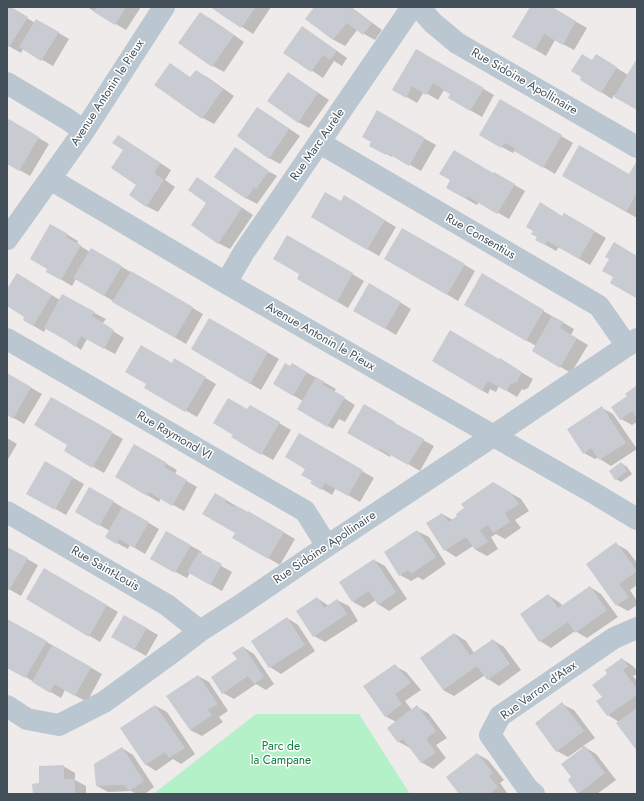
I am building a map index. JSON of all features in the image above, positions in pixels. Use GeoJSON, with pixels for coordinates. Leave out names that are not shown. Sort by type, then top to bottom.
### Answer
{"type":"FeatureCollection","features":[{"type":"Feature","properties":{"kind":"street","name":"Avenue Antonin le Pieux"},"geometry":{"type":"LineString","coordinates":[[7,239],[34,199],[84,131],[164,7]]}},
{"type":"Feature","properties":{"kind":"street","name":"Rue Marc Aurèle"},"geometry":{"type":"LineString","coordinates":[[226,284],[244,252],[412,7]]}},
{"type":"Feature","properties":{"kind":"street","name":"Rue Sidoine Apollinaire"},"geometry":{"type":"LineString","coordinates":[[419,7],[433,23],[457,43],[637,147]]}},
{"type":"Feature","properties":{"kind":"street"},"geometry":{"type":"LineString","coordinates":[[7,83],[84,131]]}},
{"type":"Feature","properties":{"kind":"street","name":"Rue Consentius"},"geometry":{"type":"LineString","coordinates":[[320,143],[599,306],[632,342]]}},
{"type":"Feature","properties":{"kind":"street","name":"Avenue Antonin le Pieux"},"geometry":{"type":"LineString","coordinates":[[50,179],[226,284],[637,519]]}},
{"type":"Feature","properties":{"kind":"street","name":"Rue Raymond VI"},"geometry":{"type":"LineString","coordinates":[[7,339],[305,511],[327,546]]}},
{"type":"Feature","properties":{"kind":"street","name":"Rue Sidoine Apollinaire"},"geometry":{"type":"LineString","coordinates":[[7,706],[27,719],[58,725],[104,702],[200,631],[632,342]]}},
{"type":"Feature","properties":{"kind":"street","name":"Rue Saint-Louis"},"geometry":{"type":"LineString","coordinates":[[7,512],[167,605],[200,631]]}},
{"type":"Feature","properties":{"kind":"street","name":"Rue Varron d'Atax"},"geometry":{"type":"LineString","coordinates":[[534,794],[528,789],[490,735],[500,716],[614,638],[637,628]]}},
{"type":"Feature","properties":{"kind":"green space","name":"Parc de la Campane"},"geometry":{"type":"Polygon","coordinates":[[[256,714],[359,714],[410,794],[153,794],[256,714]]]}},
{"type":"Feature","properties":{"kind":"building"},"geometry":{"type":"Polygon","coordinates":[[[7,7],[11,7],[28,17],[9,47],[7,46],[7,7]]]}},
{"type":"Feature","properties":{"kind":"building"},"geometry":{"type":"Polygon","coordinates":[[[97,7],[126,7],[115,25],[94,12],[97,7]]]}},
{"type":"Feature","properties":{"kind":"building"},"geometry":{"type":"Polygon","coordinates":[[[210,7],[256,7],[241,28],[210,7]]]}},
{"type":"Feature","properties":{"kind":"building"},"geometry":{"type":"Polygon","coordinates":[[[314,7],[350,7],[372,23],[363,35],[347,23],[333,40],[305,19],[314,7]]]}},
{"type":"Feature","properties":{"kind":"building"},"geometry":{"type":"Polygon","coordinates":[[[530,7],[552,7],[576,21],[563,45],[544,34],[535,50],[512,37],[530,7]]]}},
{"type":"Feature","properties":{"kind":"building"},"geometry":{"type":"Polygon","coordinates":[[[200,12],[234,35],[212,67],[178,43],[200,12]]]}},
{"type":"Feature","properties":{"kind":"building"},"geometry":{"type":"Polygon","coordinates":[[[36,19],[59,32],[41,61],[19,47],[36,19]]]}},
{"type":"Feature","properties":{"kind":"building"},"geometry":{"type":"Polygon","coordinates":[[[302,26],[337,51],[330,60],[323,55],[311,72],[283,53],[302,26]]]}},
{"type":"Feature","properties":{"kind":"building"},"geometry":{"type":"Polygon","coordinates":[[[416,49],[484,88],[470,111],[448,98],[450,94],[433,83],[426,95],[412,86],[406,98],[392,90],[416,49]]]}},
{"type":"Feature","properties":{"kind":"building"},"geometry":{"type":"Polygon","coordinates":[[[582,54],[592,60],[596,54],[617,67],[601,93],[580,80],[581,77],[571,71],[582,54]]]}},
{"type":"Feature","properties":{"kind":"building"},"geometry":{"type":"Polygon","coordinates":[[[637,60],[637,110],[614,97],[637,60]]]}},
{"type":"Feature","properties":{"kind":"building"},"geometry":{"type":"Polygon","coordinates":[[[170,63],[190,77],[196,70],[223,89],[202,119],[154,85],[170,63]]]}},
{"type":"Feature","properties":{"kind":"building"},"geometry":{"type":"Polygon","coordinates":[[[288,72],[318,93],[298,123],[267,101],[288,72]]]}},
{"type":"Feature","properties":{"kind":"building"},"geometry":{"type":"Polygon","coordinates":[[[500,99],[562,135],[543,168],[514,151],[515,148],[505,143],[501,148],[479,135],[500,99]]]}},
{"type":"Feature","properties":{"kind":"building"},"geometry":{"type":"Polygon","coordinates":[[[257,107],[289,129],[269,159],[237,136],[257,107]]]}},
{"type":"Feature","properties":{"kind":"building"},"geometry":{"type":"Polygon","coordinates":[[[377,110],[425,138],[409,166],[387,153],[386,155],[369,146],[371,142],[362,137],[377,110]]]}},
{"type":"Feature","properties":{"kind":"building"},"geometry":{"type":"Polygon","coordinates":[[[9,119],[39,137],[19,171],[7,164],[7,120],[9,119]]]}},
{"type":"Feature","properties":{"kind":"building"},"geometry":{"type":"Polygon","coordinates":[[[118,135],[161,163],[154,173],[164,180],[146,207],[129,195],[136,185],[111,168],[123,150],[112,143],[118,135]]]}},
{"type":"Feature","properties":{"kind":"building"},"geometry":{"type":"Polygon","coordinates":[[[579,145],[629,174],[636,162],[637,163],[637,193],[626,212],[562,176],[579,145]]]}},
{"type":"Feature","properties":{"kind":"building"},"geometry":{"type":"Polygon","coordinates":[[[235,147],[269,171],[256,189],[254,187],[246,199],[214,177],[235,147]]]}},
{"type":"Feature","properties":{"kind":"building"},"geometry":{"type":"Polygon","coordinates":[[[454,150],[515,184],[497,214],[467,196],[466,199],[446,188],[450,180],[439,174],[454,150]]]}},
{"type":"Feature","properties":{"kind":"building"},"geometry":{"type":"Polygon","coordinates":[[[197,177],[242,208],[218,244],[191,225],[206,203],[188,190],[197,177]]]}},
{"type":"Feature","properties":{"kind":"building"},"geometry":{"type":"Polygon","coordinates":[[[325,192],[341,201],[344,195],[385,220],[367,250],[311,217],[325,192]]]}},
{"type":"Feature","properties":{"kind":"building"},"geometry":{"type":"Polygon","coordinates":[[[540,202],[562,216],[564,213],[595,231],[579,259],[547,241],[545,245],[535,240],[537,237],[531,234],[533,231],[526,227],[540,202]]]}},
{"type":"Feature","properties":{"kind":"building"},"geometry":{"type":"Polygon","coordinates":[[[50,224],[68,234],[66,237],[81,245],[61,280],[46,272],[47,269],[30,259],[50,224]]]}},
{"type":"Feature","properties":{"kind":"building"},"geometry":{"type":"Polygon","coordinates":[[[402,228],[465,264],[447,295],[384,259],[402,228]]]}},
{"type":"Feature","properties":{"kind":"building"},"geometry":{"type":"Polygon","coordinates":[[[287,235],[353,273],[337,302],[297,279],[299,274],[273,259],[287,235]]]}},
{"type":"Feature","properties":{"kind":"building"},"geometry":{"type":"Polygon","coordinates":[[[614,242],[637,256],[636,298],[610,283],[613,277],[602,271],[609,259],[605,257],[614,242]]]}},
{"type":"Feature","properties":{"kind":"building"},"geometry":{"type":"Polygon","coordinates":[[[91,248],[122,266],[104,296],[73,278],[91,248]]]}},
{"type":"Feature","properties":{"kind":"building"},"geometry":{"type":"Polygon","coordinates":[[[131,271],[193,307],[175,338],[112,302],[131,271]]]}},
{"type":"Feature","properties":{"kind":"building"},"geometry":{"type":"Polygon","coordinates":[[[17,273],[52,295],[33,326],[23,320],[24,317],[7,306],[7,289],[17,273]]]}},
{"type":"Feature","properties":{"kind":"building"},"geometry":{"type":"Polygon","coordinates":[[[482,273],[544,310],[526,341],[464,305],[482,273]]]}},
{"type":"Feature","properties":{"kind":"building"},"geometry":{"type":"Polygon","coordinates":[[[369,283],[401,302],[385,329],[353,311],[369,283]]]}},
{"type":"Feature","properties":{"kind":"building"},"geometry":{"type":"Polygon","coordinates":[[[62,294],[95,312],[92,316],[114,330],[104,349],[81,336],[75,347],[44,328],[62,294]]]}},
{"type":"Feature","properties":{"kind":"building"},"geometry":{"type":"Polygon","coordinates":[[[552,316],[564,322],[560,328],[577,338],[560,368],[532,351],[552,316]]]}},
{"type":"Feature","properties":{"kind":"building"},"geometry":{"type":"Polygon","coordinates":[[[209,318],[268,352],[250,384],[191,349],[209,318]]]}},
{"type":"Feature","properties":{"kind":"building"},"geometry":{"type":"Polygon","coordinates":[[[450,330],[522,372],[517,382],[511,383],[506,391],[488,381],[482,391],[432,361],[450,330]]]}},
{"type":"Feature","properties":{"kind":"building"},"geometry":{"type":"Polygon","coordinates":[[[141,345],[172,363],[174,358],[206,377],[185,412],[144,388],[146,384],[125,372],[141,345]]]}},
{"type":"Feature","properties":{"kind":"building"},"geometry":{"type":"Polygon","coordinates":[[[285,363],[290,366],[292,363],[307,372],[293,396],[273,384],[285,363]]]}},
{"type":"Feature","properties":{"kind":"building"},"geometry":{"type":"Polygon","coordinates":[[[7,373],[31,387],[13,419],[7,415],[7,373]]]}},
{"type":"Feature","properties":{"kind":"building"},"geometry":{"type":"Polygon","coordinates":[[[316,377],[325,382],[323,385],[345,397],[327,427],[297,409],[316,377]]]}},
{"type":"Feature","properties":{"kind":"building"},"geometry":{"type":"Polygon","coordinates":[[[637,385],[637,418],[632,411],[620,420],[611,407],[627,396],[625,394],[637,385]]]}},
{"type":"Feature","properties":{"kind":"building"},"geometry":{"type":"Polygon","coordinates":[[[51,397],[113,432],[92,468],[64,451],[67,445],[34,425],[51,397]]]}},
{"type":"Feature","properties":{"kind":"building"},"geometry":{"type":"Polygon","coordinates":[[[228,398],[247,409],[250,405],[280,422],[261,455],[231,437],[233,435],[213,423],[228,398]]]}},
{"type":"Feature","properties":{"kind":"building"},"geometry":{"type":"Polygon","coordinates":[[[364,404],[424,439],[408,465],[347,433],[364,404]]]}},
{"type":"Feature","properties":{"kind":"building"},"geometry":{"type":"Polygon","coordinates":[[[602,406],[626,443],[599,460],[591,448],[583,454],[567,429],[602,406]]]}},
{"type":"Feature","properties":{"kind":"building"},"geometry":{"type":"Polygon","coordinates":[[[299,433],[363,470],[348,496],[325,483],[321,490],[310,483],[312,481],[301,475],[305,469],[285,457],[299,433]]]}},
{"type":"Feature","properties":{"kind":"building"},"geometry":{"type":"Polygon","coordinates":[[[134,444],[167,463],[164,467],[187,480],[172,506],[149,492],[147,496],[115,477],[134,444]]]}},
{"type":"Feature","properties":{"kind":"building"},"geometry":{"type":"Polygon","coordinates":[[[45,461],[73,477],[55,510],[26,494],[45,461]]]}},
{"type":"Feature","properties":{"kind":"building"},"geometry":{"type":"Polygon","coordinates":[[[621,462],[627,471],[615,480],[609,471],[621,462]]]}},
{"type":"Feature","properties":{"kind":"building"},"geometry":{"type":"Polygon","coordinates":[[[493,482],[510,492],[519,504],[505,513],[510,522],[493,533],[488,525],[480,530],[488,542],[475,550],[466,537],[444,551],[426,523],[442,513],[449,522],[464,508],[461,504],[493,482]]]}},
{"type":"Feature","properties":{"kind":"building"},"geometry":{"type":"Polygon","coordinates":[[[89,487],[114,501],[99,526],[75,512],[89,487]]]}},
{"type":"Feature","properties":{"kind":"building"},"geometry":{"type":"Polygon","coordinates":[[[215,493],[227,500],[225,502],[234,507],[235,505],[248,511],[284,532],[268,559],[232,538],[235,533],[202,514],[215,493]]]}},
{"type":"Feature","properties":{"kind":"building"},"geometry":{"type":"Polygon","coordinates":[[[122,507],[149,522],[134,548],[119,539],[116,544],[105,537],[122,507]]]}},
{"type":"Feature","properties":{"kind":"building"},"geometry":{"type":"Polygon","coordinates":[[[417,530],[436,557],[411,574],[408,570],[399,576],[384,552],[417,530]]]}},
{"type":"Feature","properties":{"kind":"building"},"geometry":{"type":"Polygon","coordinates":[[[166,531],[191,545],[175,573],[150,559],[166,531]]]}},
{"type":"Feature","properties":{"kind":"building"},"geometry":{"type":"Polygon","coordinates":[[[616,542],[637,571],[619,584],[629,597],[616,606],[586,564],[616,542]]]}},
{"type":"Feature","properties":{"kind":"building"},"geometry":{"type":"Polygon","coordinates":[[[7,547],[28,558],[9,590],[7,589],[7,547]]]}},
{"type":"Feature","properties":{"kind":"building"},"geometry":{"type":"Polygon","coordinates":[[[199,552],[222,564],[210,585],[187,572],[199,552]]]}},
{"type":"Feature","properties":{"kind":"building"},"geometry":{"type":"Polygon","coordinates":[[[374,559],[396,592],[378,605],[369,591],[352,602],[339,582],[374,559]]]}},
{"type":"Feature","properties":{"kind":"building"},"geometry":{"type":"Polygon","coordinates":[[[44,568],[107,605],[89,637],[26,599],[44,568]]]}},
{"type":"Feature","properties":{"kind":"building"},"geometry":{"type":"Polygon","coordinates":[[[590,586],[607,610],[575,633],[568,622],[539,642],[520,614],[548,594],[558,608],[590,586]]]}},
{"type":"Feature","properties":{"kind":"building"},"geometry":{"type":"Polygon","coordinates":[[[317,597],[324,608],[337,599],[347,614],[313,637],[296,611],[317,597]]]}},
{"type":"Feature","properties":{"kind":"building"},"geometry":{"type":"Polygon","coordinates":[[[124,615],[147,628],[134,650],[111,637],[124,615]]]}},
{"type":"Feature","properties":{"kind":"building"},"geometry":{"type":"Polygon","coordinates":[[[287,617],[305,645],[269,668],[251,641],[287,617]]]}},
{"type":"Feature","properties":{"kind":"building"},"geometry":{"type":"Polygon","coordinates":[[[7,619],[47,641],[25,678],[7,668],[7,619]]]}},
{"type":"Feature","properties":{"kind":"building"},"geometry":{"type":"Polygon","coordinates":[[[454,633],[470,655],[493,639],[510,664],[487,680],[477,666],[443,690],[420,658],[454,633]]]}},
{"type":"Feature","properties":{"kind":"building"},"geometry":{"type":"Polygon","coordinates":[[[52,645],[91,667],[75,696],[54,684],[50,693],[32,682],[52,645]]]}},
{"type":"Feature","properties":{"kind":"building"},"geometry":{"type":"Polygon","coordinates":[[[243,646],[264,677],[254,684],[248,676],[222,694],[211,677],[237,659],[232,653],[243,646]]]}},
{"type":"Feature","properties":{"kind":"building"},"geometry":{"type":"Polygon","coordinates":[[[622,658],[628,666],[623,670],[637,689],[637,695],[607,716],[596,701],[602,697],[592,685],[607,674],[605,670],[622,658]]]}},
{"type":"Feature","properties":{"kind":"building"},"geometry":{"type":"Polygon","coordinates":[[[395,664],[411,683],[395,694],[402,704],[385,717],[363,686],[395,664]]]}},
{"type":"Feature","properties":{"kind":"building"},"geometry":{"type":"Polygon","coordinates":[[[198,675],[218,704],[208,710],[212,715],[190,730],[166,696],[198,675]]]}},
{"type":"Feature","properties":{"kind":"building"},"geometry":{"type":"Polygon","coordinates":[[[562,702],[584,731],[556,752],[535,723],[562,702]]]}},
{"type":"Feature","properties":{"kind":"building"},"geometry":{"type":"Polygon","coordinates":[[[155,705],[185,748],[169,758],[165,752],[145,765],[120,728],[155,705]]]}},
{"type":"Feature","properties":{"kind":"building"},"geometry":{"type":"Polygon","coordinates":[[[417,705],[436,731],[426,739],[436,752],[421,763],[403,739],[398,743],[387,728],[417,705]]]}},
{"type":"Feature","properties":{"kind":"building"},"geometry":{"type":"Polygon","coordinates":[[[637,708],[637,751],[616,723],[637,708]]]}},
{"type":"Feature","properties":{"kind":"building"},"geometry":{"type":"Polygon","coordinates":[[[585,746],[605,773],[578,794],[568,780],[571,777],[561,764],[585,746]]]}},
{"type":"Feature","properties":{"kind":"building"},"geometry":{"type":"Polygon","coordinates":[[[122,747],[144,781],[129,791],[124,785],[96,786],[94,764],[122,747]]]}},
{"type":"Feature","properties":{"kind":"building"},"geometry":{"type":"Polygon","coordinates":[[[477,753],[493,773],[489,776],[498,787],[489,794],[459,794],[446,777],[477,753]]]}},
{"type":"Feature","properties":{"kind":"building"},"geometry":{"type":"Polygon","coordinates":[[[64,765],[64,779],[75,779],[75,794],[33,794],[32,784],[39,783],[39,766],[64,765]]]}}]}
